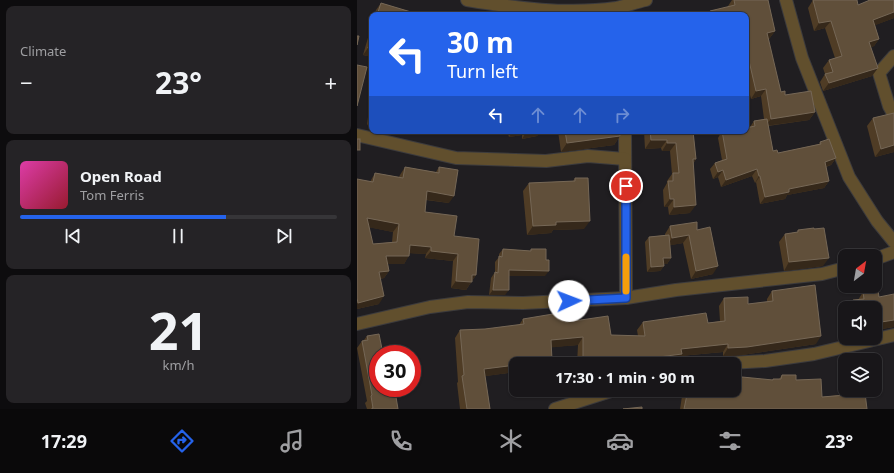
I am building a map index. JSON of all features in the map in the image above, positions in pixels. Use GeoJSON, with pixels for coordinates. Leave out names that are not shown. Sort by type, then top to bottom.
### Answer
{"type":"FeatureCollection","features":[{"type":"Feature","properties":{"kind":"street"},"geometry":{"type":"LineString","coordinates":[[467,0],[512,7],[569,12],[618,11],[646,0]]}},
{"type":"Feature","properties":{"kind":"street"},"geometry":{"type":"LineString","coordinates":[[786,0],[802,58],[849,177],[877,221],[894,242]]}},
{"type":"Feature","properties":{"kind":"street"},"geometry":{"type":"LineString","coordinates":[[894,56],[879,73],[889,106],[894,115]]}},
{"type":"Feature","properties":{"kind":"street"},"geometry":{"type":"LineString","coordinates":[[625,134],[626,298]]}},
{"type":"Feature","properties":{"kind":"street"},"geometry":{"type":"LineString","coordinates":[[357,135],[456,158],[546,161],[588,156],[625,159]]}},
{"type":"Feature","properties":{"kind":"street"},"geometry":{"type":"LineString","coordinates":[[882,256],[894,252]]}},
{"type":"Feature","properties":{"kind":"street"},"geometry":{"type":"LineString","coordinates":[[357,324],[430,307],[468,302],[523,303],[626,298],[676,290],[822,274],[838,270]]}},
{"type":"Feature","properties":{"kind":"street"},"geometry":{"type":"LineString","coordinates":[[741,362],[765,361],[814,354],[884,338],[894,334]]}},
{"type":"Feature","properties":{"kind":"street"},"geometry":{"type":"LineString","coordinates":[[555,409],[592,397]]}},
{"type":"Feature","properties":{"kind":"building"},"geometry":{"type":"Polygon","coordinates":[[[734,0],[768,0],[775,31],[767,33],[781,92],[785,91],[785,95],[811,91],[815,112],[771,119],[766,89],[756,91],[749,61],[749,12],[710,12],[735,5],[734,0]]]}},
{"type":"Feature","properties":{"kind":"building"},"geometry":{"type":"Polygon","coordinates":[[[813,0],[857,0],[858,5],[870,0],[894,0],[894,12],[873,20],[879,39],[869,42],[878,68],[829,83],[825,74],[833,72],[829,60],[842,56],[831,21],[819,23],[813,0]]]}},
{"type":"Feature","properties":{"kind":"building"},"geometry":{"type":"Polygon","coordinates":[[[381,3],[411,12],[378,12],[381,3]]]}},
{"type":"Feature","properties":{"kind":"building"},"geometry":{"type":"Polygon","coordinates":[[[357,65],[367,67],[357,106],[357,65]]]}},
{"type":"Feature","properties":{"kind":"building"},"geometry":{"type":"Polygon","coordinates":[[[894,113],[894,145],[881,149],[873,118],[894,113]]]}},
{"type":"Feature","properties":{"kind":"building"},"geometry":{"type":"Polygon","coordinates":[[[767,119],[773,151],[777,150],[778,153],[821,144],[820,142],[829,139],[836,158],[825,162],[829,181],[789,189],[789,192],[765,197],[757,169],[726,180],[723,170],[718,172],[715,163],[727,159],[723,134],[749,134],[749,127],[755,126],[754,121],[767,119]]]}},
{"type":"Feature","properties":{"kind":"building"},"geometry":{"type":"Polygon","coordinates":[[[566,134],[620,134],[620,136],[567,143],[566,134]]]}},
{"type":"Feature","properties":{"kind":"building"},"geometry":{"type":"Polygon","coordinates":[[[650,134],[693,134],[696,159],[693,159],[696,205],[674,207],[674,199],[670,199],[668,181],[673,181],[673,173],[679,173],[676,143],[667,143],[667,140],[651,140],[650,134]]]}},
{"type":"Feature","properties":{"kind":"building"},"geometry":{"type":"Polygon","coordinates":[[[357,139],[360,139],[360,150],[357,150],[357,139]]]}},
{"type":"Feature","properties":{"kind":"building"},"geometry":{"type":"Polygon","coordinates":[[[405,167],[439,173],[439,167],[458,170],[454,196],[427,191],[425,212],[457,216],[454,236],[479,239],[476,275],[472,275],[472,282],[456,281],[458,254],[431,251],[431,247],[410,245],[409,256],[386,256],[389,271],[379,272],[384,296],[358,303],[357,179],[373,182],[375,173],[403,178],[405,167]],[[367,218],[373,244],[397,242],[399,224],[367,218]]]}},
{"type":"Feature","properties":{"kind":"building"},"geometry":{"type":"Polygon","coordinates":[[[575,178],[588,178],[590,221],[556,222],[556,225],[533,226],[529,183],[575,181],[575,178]]]}},
{"type":"Feature","properties":{"kind":"building"},"geometry":{"type":"Polygon","coordinates":[[[697,222],[697,230],[710,227],[718,266],[696,271],[689,235],[672,238],[670,226],[697,222]]]}},
{"type":"Feature","properties":{"kind":"building"},"geometry":{"type":"Polygon","coordinates":[[[824,228],[829,258],[789,262],[785,234],[798,232],[798,230],[824,228]]]}},
{"type":"Feature","properties":{"kind":"building"},"geometry":{"type":"Polygon","coordinates":[[[669,235],[671,258],[663,258],[664,266],[651,267],[649,237],[669,235]]]}},
{"type":"Feature","properties":{"kind":"building"},"geometry":{"type":"Polygon","coordinates":[[[503,249],[531,251],[531,249],[546,249],[546,260],[549,260],[549,271],[509,270],[509,290],[493,290],[495,272],[498,273],[499,256],[502,257],[503,249]]]}},
{"type":"Feature","properties":{"kind":"building"},"geometry":{"type":"Polygon","coordinates":[[[815,285],[821,336],[747,347],[728,348],[728,344],[681,349],[682,354],[659,357],[583,357],[583,337],[551,340],[552,357],[509,357],[509,366],[484,369],[490,409],[467,409],[462,376],[464,375],[460,330],[485,329],[524,324],[523,319],[565,312],[567,322],[608,316],[611,335],[645,336],[643,322],[706,313],[708,323],[725,321],[724,298],[748,297],[748,304],[773,301],[772,291],[815,285]]]}},
{"type":"Feature","properties":{"kind":"building"},"geometry":{"type":"Polygon","coordinates":[[[863,293],[878,293],[879,297],[894,294],[894,320],[882,322],[882,301],[853,300],[864,299],[863,293]]]}},
{"type":"Feature","properties":{"kind":"building"},"geometry":{"type":"Polygon","coordinates":[[[379,334],[381,345],[369,345],[369,379],[362,341],[368,340],[367,336],[379,334]]]}},
{"type":"Feature","properties":{"kind":"building"},"geometry":{"type":"Polygon","coordinates":[[[782,375],[796,375],[796,380],[821,379],[822,397],[838,396],[838,397],[866,397],[867,409],[684,409],[687,397],[741,397],[742,377],[773,380],[781,379],[782,375]]]}},
{"type":"Feature","properties":{"kind":"building"},"geometry":{"type":"Polygon","coordinates":[[[371,397],[396,397],[398,409],[372,409],[371,397]]]}},
{"type":"Feature","properties":{"kind":"building"},"geometry":{"type":"Polygon","coordinates":[[[642,407],[642,409],[623,409],[642,407]]]}},
{"type":"Feature","properties":{"kind":"slow traffic"},"geometry":{"type":"LineString","coordinates":[[626,257],[626,291]]}},
{"type":"Feature","properties":{"kind":"route"},"geometry":{"type":"LineString","coordinates":[[569,301],[626,298],[626,186]]}}]}
